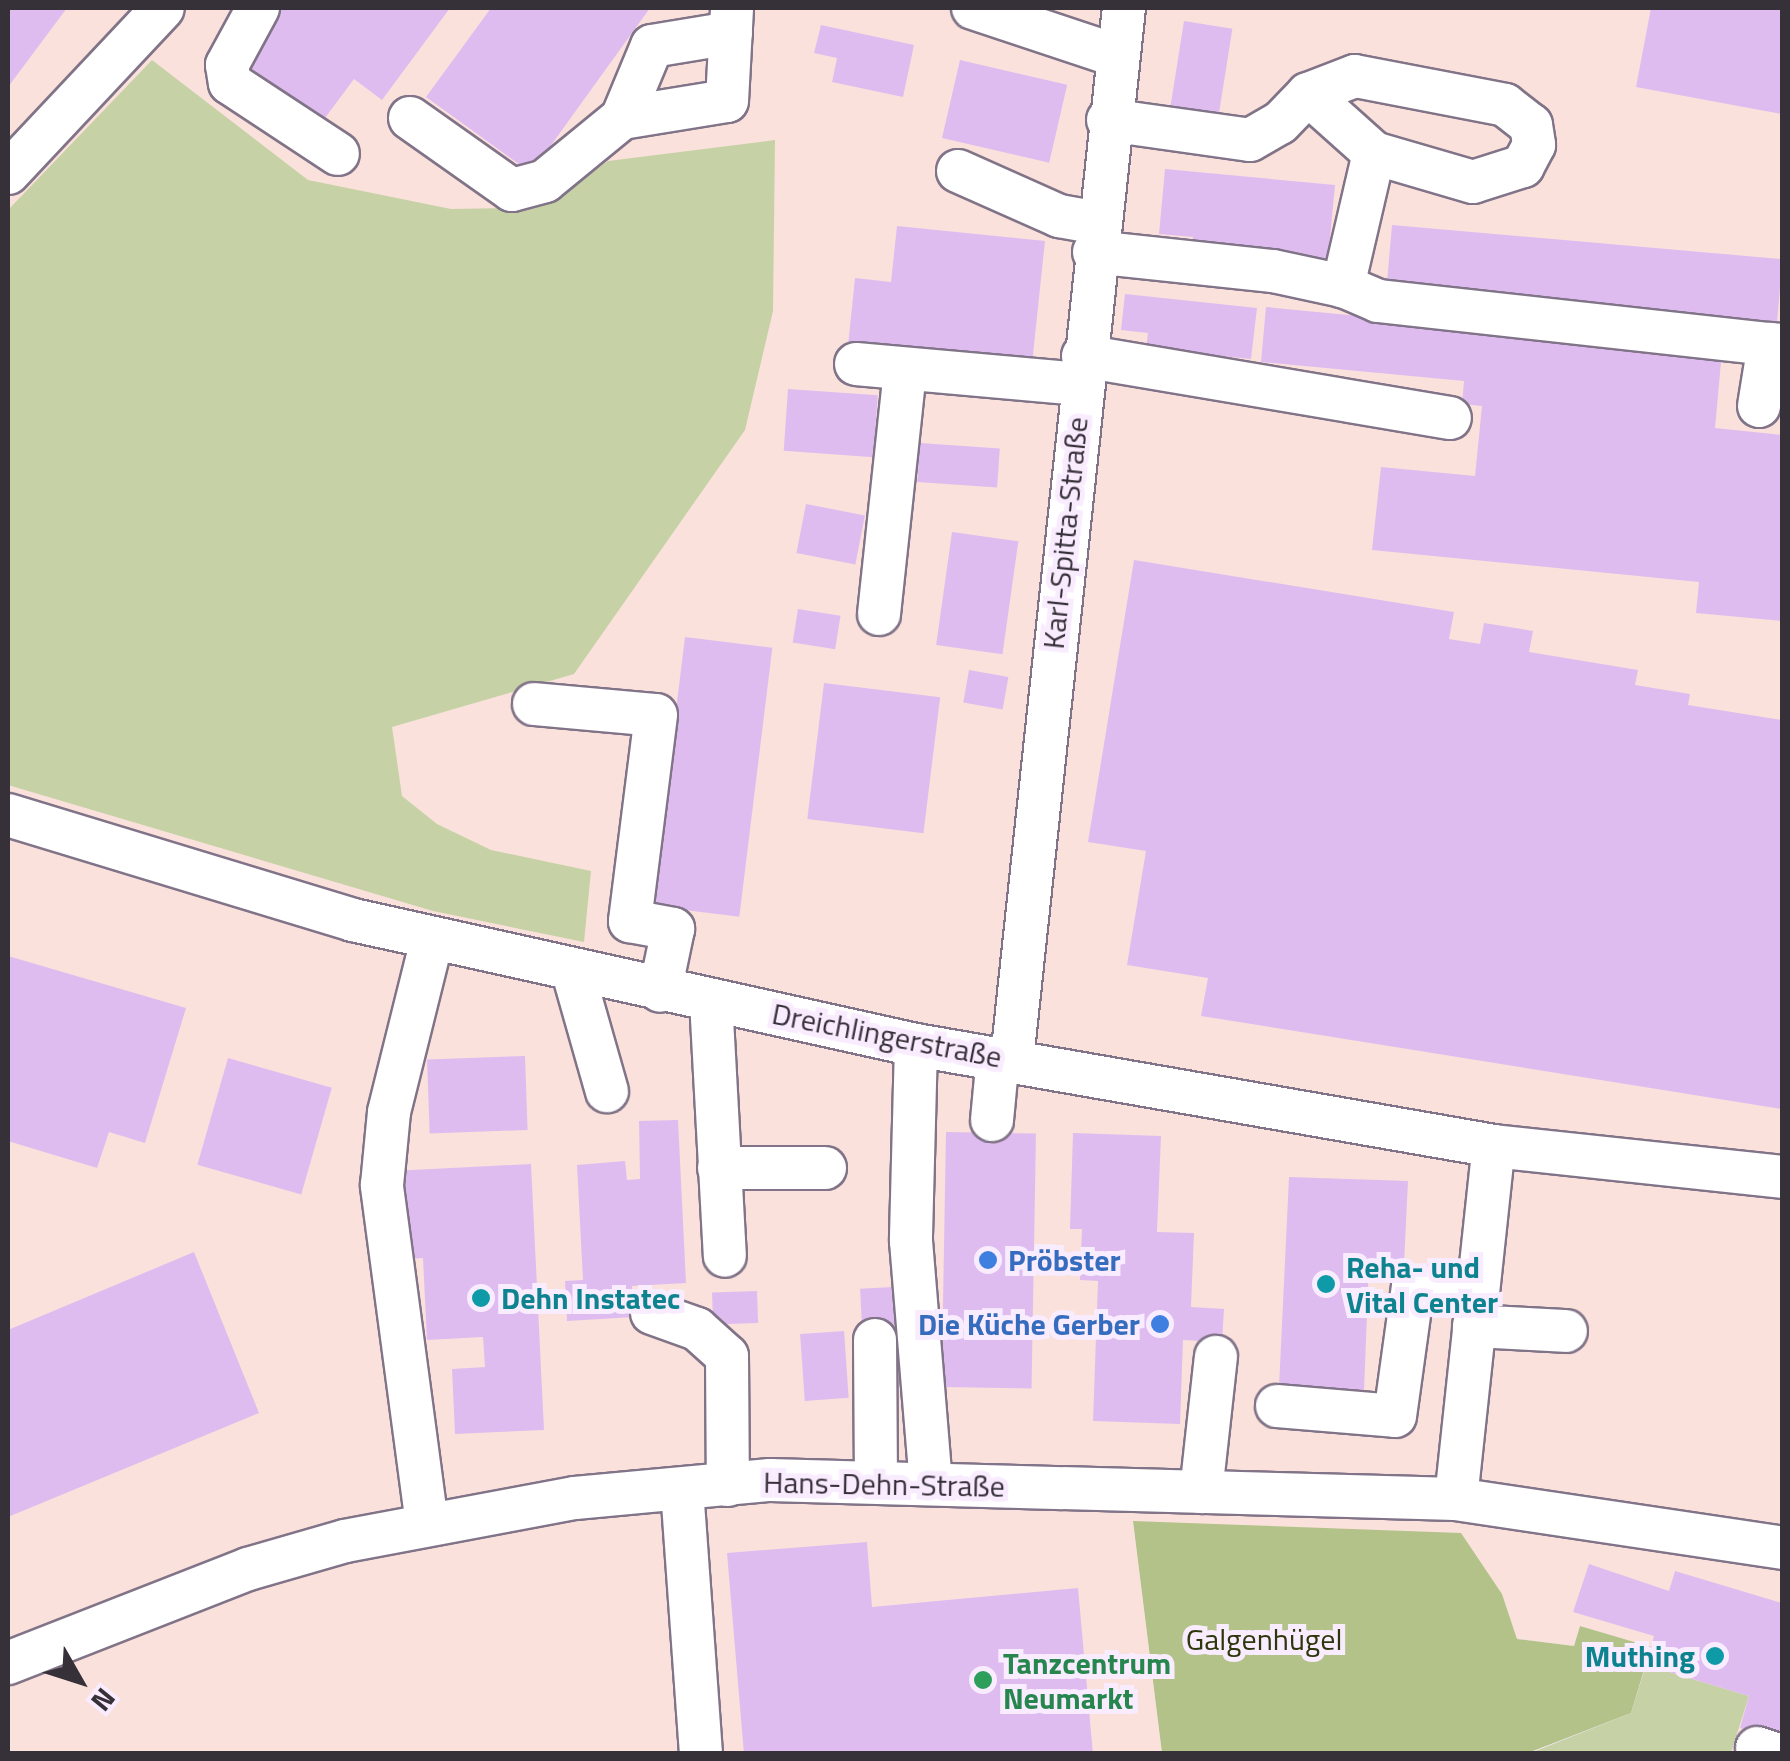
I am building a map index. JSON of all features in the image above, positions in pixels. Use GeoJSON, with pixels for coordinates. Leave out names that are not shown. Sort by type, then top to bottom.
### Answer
{"type":"FeatureCollection","features":[{"type":"Feature","properties":{"kind":"street"},"geometry":{"type":"LineString","coordinates":[[8,174],[163,8]]}},
{"type":"Feature","properties":{"kind":"street"},"geometry":{"type":"LineString","coordinates":[[258,8],[228,64],[230,82],[338,154]]}},
{"type":"Feature","properties":{"kind":"street"},"geometry":{"type":"LineString","coordinates":[[973,8],[1114,55]]}},
{"type":"Feature","properties":{"kind":"street","name":"Karl-Spitta-Straße"},"geometry":{"type":"LineString","coordinates":[[992,1120],[1005,1058],[1114,55],[1124,8]]}},
{"type":"Feature","properties":{"kind":"street"},"geometry":{"type":"LineString","coordinates":[[410,118],[512,190],[545,181],[622,118],[652,46],[732,20],[727,101],[622,118]]}},
{"type":"Feature","properties":{"kind":"street"},"geometry":{"type":"LineString","coordinates":[[1108,120],[1250,140],[1280,123],[1308,94],[1354,76],[1506,105],[1531,125],[1534,145],[1523,166],[1473,182],[1374,154],[1308,94]]}},
{"type":"Feature","properties":{"kind":"street"},"geometry":{"type":"LineString","coordinates":[[1343,286],[1374,154]]}},
{"type":"Feature","properties":{"kind":"street"},"geometry":{"type":"LineString","coordinates":[[958,172],[1059,216],[1095,238],[1343,286],[1378,302],[1776,344],[1759,406]]}},
{"type":"Feature","properties":{"kind":"street"},"geometry":{"type":"LineString","coordinates":[[856,364],[904,369],[1082,370],[1450,418]]}},
{"type":"Feature","properties":{"kind":"street"},"geometry":{"type":"LineString","coordinates":[[879,614],[904,369]]}},
{"type":"Feature","properties":{"kind":"street"},"geometry":{"type":"LineString","coordinates":[[534,704],[656,715],[630,921],[674,928],[660,991]]}},
{"type":"Feature","properties":{"kind":"street","name":"Dreichlingerstraße"},"geometry":{"type":"LineString","coordinates":[[8,815],[432,940],[916,1044],[1494,1146],[1782,1177]]}},
{"type":"Feature","properties":{"kind":"street"},"geometry":{"type":"LineString","coordinates":[[427,1524],[382,1184],[389,1112],[432,940]]}},
{"type":"Feature","properties":{"kind":"street"},"geometry":{"type":"LineString","coordinates":[[574,972],[607,1092]]}},
{"type":"Feature","properties":{"kind":"street"},"geometry":{"type":"LineString","coordinates":[[711,1000],[725,1256]]}},
{"type":"Feature","properties":{"kind":"street"},"geometry":{"type":"LineString","coordinates":[[916,1044],[911,1241],[931,1483]]}},
{"type":"Feature","properties":{"kind":"street"},"geometry":{"type":"LineString","coordinates":[[1456,1499],[1494,1146]]}},
{"type":"Feature","properties":{"kind":"street"},"geometry":{"type":"LineString","coordinates":[[718,1168],[826,1168]]}},
{"type":"Feature","properties":{"kind":"street"},"geometry":{"type":"LineString","coordinates":[[1277,1406],[1394,1416],[1412,1287],[1566,1331]]}},
{"type":"Feature","properties":{"kind":"street"},"geometry":{"type":"LineString","coordinates":[[652,1313],[697,1329],[724,1348],[728,1485]]}},
{"type":"Feature","properties":{"kind":"street"},"geometry":{"type":"LineString","coordinates":[[875,1340],[876,1481]]}},
{"type":"Feature","properties":{"kind":"street"},"geometry":{"type":"LineString","coordinates":[[1201,1492],[1216,1357]]}},
{"type":"Feature","properties":{"kind":"street","name":"Hans-Dehn-Straße"},"geometry":{"type":"LineString","coordinates":[[8,1663],[248,1569],[427,1524],[575,1498],[728,1485],[876,1481],[1456,1499],[1782,1548]]}},
{"type":"Feature","properties":{"kind":"street"},"geometry":{"type":"LineString","coordinates":[[682,1489],[702,1754]]}},
{"type":"Feature","properties":{"kind":"shaded area"},"geometry":{"type":"Polygon","coordinates":[[[8,8],[1782,8],[1782,1753],[1731,1753],[1749,1696],[1646,1665],[1651,1648],[1580,1626],[1574,1646],[1517,1639],[1502,1594],[1133,1522],[1162,1753],[8,1754],[8,8]]]}},
{"type":"Feature","properties":{"kind":"green space"},"geometry":{"type":"Polygon","coordinates":[[[152,60],[308,180],[451,209],[509,208],[565,193],[608,161],[775,140],[773,311],[745,430],[574,674],[392,727],[402,796],[437,824],[491,850],[591,871],[584,942],[433,911],[8,785],[8,210],[152,60]]]}},
{"type":"Feature","properties":{"kind":"green space","name":"Galgenhügel"},"geometry":{"type":"Polygon","coordinates":[[[1133,1521],[1461,1533],[1502,1594],[1517,1639],[1574,1646],[1580,1626],[1651,1647],[1631,1713],[1528,1753],[1162,1753],[1133,1521]]]}},
{"type":"Feature","properties":{"kind":"green space"},"geometry":{"type":"Polygon","coordinates":[[[1646,1665],[1749,1696],[1731,1753],[1528,1754],[1631,1713],[1646,1665]]]}},
{"type":"Feature","properties":{"kind":"building"},"geometry":{"type":"Polygon","coordinates":[[[8,8],[67,8],[8,87],[8,8]]]}},
{"type":"Feature","properties":{"kind":"building"},"geometry":{"type":"Polygon","coordinates":[[[281,8],[450,8],[382,100],[354,79],[322,122],[242,63],[281,8]]]}},
{"type":"Feature","properties":{"kind":"building"},"geometry":{"type":"Polygon","coordinates":[[[491,8],[650,8],[531,173],[426,97],[491,8]]]}},
{"type":"Feature","properties":{"kind":"building"},"geometry":{"type":"Polygon","coordinates":[[[1651,8],[1782,8],[1782,114],[1636,87],[1651,8]]]}},
{"type":"Feature","properties":{"kind":"building"},"geometry":{"type":"Polygon","coordinates":[[[1184,21],[1232,29],[1218,117],[1170,109],[1184,21]]]}},
{"type":"Feature","properties":{"kind":"building"},"geometry":{"type":"Polygon","coordinates":[[[821,25],[914,45],[903,97],[832,82],[837,58],[814,53],[821,25]]]}},
{"type":"Feature","properties":{"kind":"building"},"geometry":{"type":"Polygon","coordinates":[[[960,60],[1067,85],[1049,163],[942,138],[960,60]]]}},
{"type":"Feature","properties":{"kind":"building"},"geometry":{"type":"Polygon","coordinates":[[[1165,169],[1335,185],[1328,259],[1192,246],[1193,237],[1159,234],[1165,169]]]}},
{"type":"Feature","properties":{"kind":"building"},"geometry":{"type":"Polygon","coordinates":[[[1392,225],[1782,259],[1777,324],[1386,290],[1392,225]]]}},
{"type":"Feature","properties":{"kind":"building"},"geometry":{"type":"Polygon","coordinates":[[[897,226],[1045,241],[1032,364],[848,346],[855,278],[891,282],[897,226]]]}},
{"type":"Feature","properties":{"kind":"building"},"geometry":{"type":"Polygon","coordinates":[[[1125,294],[1257,308],[1251,359],[1146,348],[1148,333],[1121,330],[1125,294]]]}},
{"type":"Feature","properties":{"kind":"building"},"geometry":{"type":"Polygon","coordinates":[[[1266,307],[1722,351],[1715,428],[1782,435],[1782,621],[1696,613],[1699,582],[1372,550],[1381,467],[1475,476],[1482,406],[1462,404],[1464,381],[1261,362],[1266,307]]]}},
{"type":"Feature","properties":{"kind":"building"},"geometry":{"type":"Polygon","coordinates":[[[788,389],[878,395],[873,457],[784,451],[788,389]]]}},
{"type":"Feature","properties":{"kind":"building"},"geometry":{"type":"Polygon","coordinates":[[[920,443],[1000,449],[997,487],[917,482],[920,443]]]}},
{"type":"Feature","properties":{"kind":"building"},"geometry":{"type":"Polygon","coordinates":[[[806,504],[865,515],[855,565],[796,553],[806,504]]]}},
{"type":"Feature","properties":{"kind":"building"},"geometry":{"type":"Polygon","coordinates":[[[952,532],[1018,541],[1002,654],[936,645],[952,532]]]}},
{"type":"Feature","properties":{"kind":"building"},"geometry":{"type":"Polygon","coordinates":[[[1134,560],[1454,612],[1449,639],[1480,644],[1484,623],[1533,631],[1529,652],[1638,670],[1635,685],[1690,694],[1688,705],[1782,720],[1782,1109],[1201,1016],[1208,978],[1127,965],[1146,851],[1088,842],[1134,560]]]}},
{"type":"Feature","properties":{"kind":"building"},"geometry":{"type":"Polygon","coordinates":[[[798,609],[840,616],[835,649],[793,643],[798,609]]]}},
{"type":"Feature","properties":{"kind":"building"},"geometry":{"type":"Polygon","coordinates":[[[685,637],[772,648],[739,917],[652,906],[685,637]]]}},
{"type":"Feature","properties":{"kind":"building"},"geometry":{"type":"Polygon","coordinates":[[[969,670],[1008,677],[1003,709],[963,702],[969,670]]]}},
{"type":"Feature","properties":{"kind":"building"},"geometry":{"type":"Polygon","coordinates":[[[824,683],[940,697],[923,833],[807,819],[824,683]]]}},
{"type":"Feature","properties":{"kind":"building"},"geometry":{"type":"Polygon","coordinates":[[[8,956],[186,1008],[145,1143],[109,1132],[97,1168],[8,1141],[8,956]]]}},
{"type":"Feature","properties":{"kind":"building"},"geometry":{"type":"Polygon","coordinates":[[[525,1056],[528,1130],[430,1133],[427,1059],[525,1056]]]}},
{"type":"Feature","properties":{"kind":"building"},"geometry":{"type":"Polygon","coordinates":[[[228,1058],[332,1088],[301,1194],[197,1165],[228,1058]]]}},
{"type":"Feature","properties":{"kind":"building"},"geometry":{"type":"Polygon","coordinates":[[[678,1120],[686,1283],[632,1286],[634,1317],[567,1321],[565,1281],[583,1280],[577,1165],[625,1161],[627,1180],[640,1179],[639,1121],[678,1120]]]}},
{"type":"Feature","properties":{"kind":"building","name":"Pröbster"},"geometry":{"type":"Polygon","coordinates":[[[946,1132],[1036,1134],[1032,1389],[942,1387],[946,1132]]]}},
{"type":"Feature","properties":{"kind":"building","name":"Die Küche Gerber"},"geometry":{"type":"Polygon","coordinates":[[[1073,1133],[1161,1136],[1157,1232],[1194,1233],[1191,1307],[1224,1309],[1222,1342],[1183,1340],[1180,1424],[1093,1421],[1098,1281],[1080,1280],[1082,1229],[1070,1229],[1073,1133]]]}},
{"type":"Feature","properties":{"kind":"building","name":"Dehn Instatec"},"geometry":{"type":"Polygon","coordinates":[[[531,1164],[544,1430],[455,1434],[452,1369],[485,1367],[483,1337],[427,1340],[423,1258],[396,1260],[392,1171],[531,1164]]]}},
{"type":"Feature","properties":{"kind":"building","name":"Reha- und Vital Center"},"geometry":{"type":"Polygon","coordinates":[[[1289,1177],[1408,1181],[1404,1264],[1369,1263],[1364,1391],[1279,1387],[1289,1177]]]}},
{"type":"Feature","properties":{"kind":"building"},"geometry":{"type":"Polygon","coordinates":[[[194,1252],[259,1413],[8,1517],[8,1330],[194,1252]]]}},
{"type":"Feature","properties":{"kind":"building"},"geometry":{"type":"Polygon","coordinates":[[[893,1287],[895,1329],[862,1331],[860,1289],[893,1287]]]}},
{"type":"Feature","properties":{"kind":"building"},"geometry":{"type":"Polygon","coordinates":[[[757,1291],[758,1323],[713,1325],[712,1293],[757,1291]]]}},
{"type":"Feature","properties":{"kind":"building"},"geometry":{"type":"Polygon","coordinates":[[[844,1331],[849,1398],[805,1401],[800,1334],[844,1331]]]}},
{"type":"Feature","properties":{"kind":"building"},"geometry":{"type":"Polygon","coordinates":[[[867,1542],[872,1607],[1078,1588],[1093,1754],[744,1754],[727,1553],[867,1542]]]}},
{"type":"Feature","properties":{"kind":"building","name":"Muthing"},"geometry":{"type":"Polygon","coordinates":[[[1589,1564],[1669,1591],[1675,1571],[1782,1603],[1782,1740],[1740,1728],[1749,1696],[1646,1665],[1654,1636],[1573,1612],[1589,1564]]]}},
{"type":"Feature","properties":{"kind":"place","name":"Pröbster"},"geometry":{"type":"Point","coordinates":[988,1260]}},
{"type":"Feature","properties":{"kind":"place","name":"Reha- und Vital Center"},"geometry":{"type":"Point","coordinates":[1326,1284]}},
{"type":"Feature","properties":{"kind":"place","name":"Dehn Instatec"},"geometry":{"type":"Point","coordinates":[481,1298]}},
{"type":"Feature","properties":{"kind":"place","name":"Die Küche Gerber"},"geometry":{"type":"Point","coordinates":[1160,1324]}},
{"type":"Feature","properties":{"kind":"place","name":"Muthing"},"geometry":{"type":"Point","coordinates":[1715,1656]}},
{"type":"Feature","properties":{"kind":"place","name":"Tanzcentrum Neumarkt"},"geometry":{"type":"Point","coordinates":[983,1680]}}]}
